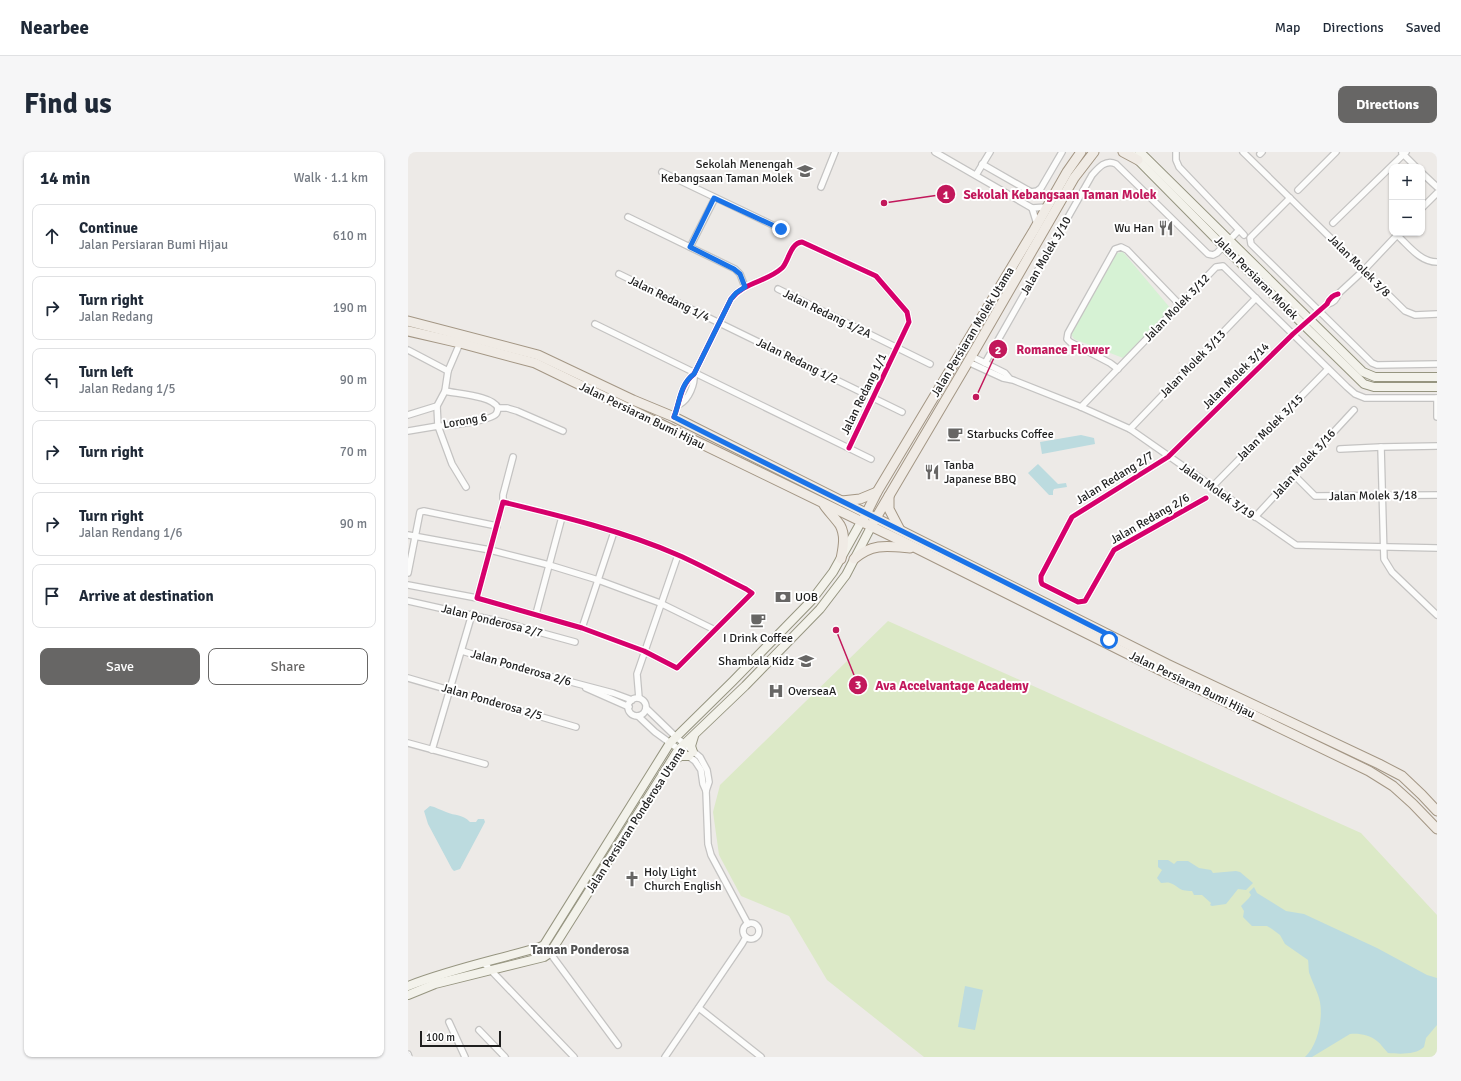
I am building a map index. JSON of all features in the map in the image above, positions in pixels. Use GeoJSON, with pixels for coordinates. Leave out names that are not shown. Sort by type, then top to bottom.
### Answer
{"type":"FeatureCollection","features":[{"type":"Feature","properties":{"kind":"main road","name":"Jalan Persiaran Molek Utama"},"geometry":{"type":"LineString","coordinates":[[861,522],[877,492],[1067,172],[1081,152]]}},
{"type":"Feature","properties":{"kind":"main road"},"geometry":{"type":"LineString","coordinates":[[1123,152],[1139,156]]}},
{"type":"Feature","properties":{"kind":"main road","name":"Jalan Persiaran Molek"},"geometry":{"type":"LineString","coordinates":[[1130,152],[1139,156],[1230,239],[1311,318],[1360,369],[1371,376],[1437,377]]}},
{"type":"Feature","properties":{"kind":"main road","name":"Jalan Persiaran Molek Utama"},"geometry":{"type":"LineString","coordinates":[[870,527],[1074,178],[1095,153]]}},
{"type":"Feature","properties":{"kind":"main road","name":"Jalan Persiaran Molek"},"geometry":{"type":"LineString","coordinates":[[1139,156],[1223,246],[1361,382],[1368,386],[1437,387]]}},
{"type":"Feature","properties":{"kind":"main road","name":"Jalan Persiaran Bumi Hijau"},"geometry":{"type":"LineString","coordinates":[[408,321],[538,355],[633,400],[674,417],[839,501],[1056,607],[1112,641],[1369,771],[1393,786],[1437,829]]}},
{"type":"Feature","properties":{"kind":"main road","name":"Jalan Persiaran Bumi Hijau"},"geometry":{"type":"LineString","coordinates":[[408,331],[531,362],[645,416],[824,505],[916,548],[1050,616],[1167,664],[1391,770],[1402,776],[1437,811]]}},
{"type":"Feature","properties":{"kind":"main road"},"geometry":{"type":"LineString","coordinates":[[645,416],[668,423],[674,417]]}},
{"type":"Feature","properties":{"kind":"main road"},"geometry":{"type":"LineString","coordinates":[[674,417],[673,426],[698,443]]}},
{"type":"Feature","properties":{"kind":"main road"},"geometry":{"type":"LineString","coordinates":[[839,501],[860,499],[877,492]]}},
{"type":"Feature","properties":{"kind":"main road"},"geometry":{"type":"LineString","coordinates":[[889,494],[889,509],[900,531]]}},
{"type":"Feature","properties":{"kind":"main road"},"geometry":{"type":"LineString","coordinates":[[824,505],[840,526],[842,532],[844,540],[841,559]]}},
{"type":"Feature","properties":{"kind":"main road","name":"Jalan Persiaran Ponderosa Utama"},"geometry":{"type":"LineString","coordinates":[[408,986],[433,976],[544,945],[673,740],[811,601],[841,559],[861,522]]}},
{"type":"Feature","properties":{"kind":"main road","name":"Jalan Persiaran Ponderosa Utama"},"geometry":{"type":"LineString","coordinates":[[550,953],[681,747],[745,686],[820,609],[846,575],[870,527]]}},
{"type":"Feature","properties":{"kind":"main road"},"geometry":{"type":"LineString","coordinates":[[854,559],[861,552],[883,546],[916,548]]}},
{"type":"Feature","properties":{"kind":"main road"},"geometry":{"type":"LineString","coordinates":[[1050,616],[1056,607]]}},
{"type":"Feature","properties":{"kind":"main road"},"geometry":{"type":"LineString","coordinates":[[670,763],[678,757],[691,754],[691,746],[695,735]]}},
{"type":"Feature","properties":{"kind":"main road"},"geometry":{"type":"LineString","coordinates":[[408,994],[435,984],[544,957],[550,953]]}},
{"type":"Feature","properties":{"kind":"street"},"geometry":{"type":"LineString","coordinates":[[821,187],[835,152]]}},
{"type":"Feature","properties":{"kind":"street"},"geometry":{"type":"LineString","coordinates":[[935,152],[1032,208],[1047,207]]}},
{"type":"Feature","properties":{"kind":"street"},"geometry":{"type":"LineString","coordinates":[[976,176],[990,152]]}},
{"type":"Feature","properties":{"kind":"street"},"geometry":{"type":"LineString","coordinates":[[982,164],[1031,192],[1037,191],[1041,188],[1062,152]]}},
{"type":"Feature","properties":{"kind":"street"},"geometry":{"type":"LineString","coordinates":[[1176,152],[1176,160],[1179,167],[1244,235]]}},
{"type":"Feature","properties":{"kind":"street","name":"Jalan Molek 3/8"},"geometry":{"type":"LineString","coordinates":[[1243,152],[1405,311],[1415,315],[1437,314]]}},
{"type":"Feature","properties":{"kind":"street"},"geometry":{"type":"LineString","coordinates":[[1298,190],[1336,152]]}},
{"type":"Feature","properties":{"kind":"street"},"geometry":{"type":"LineString","coordinates":[[1333,224],[1403,153],[1413,164]]}},
{"type":"Feature","properties":{"kind":"street","name":"Jalan Molek 3/10"},"geometry":{"type":"LineString","coordinates":[[985,363],[1092,175],[1102,164],[1116,164],[1208,254],[1213,255],[1239,230]]}},
{"type":"Feature","properties":{"kind":"street"},"geometry":{"type":"LineString","coordinates":[[662,172],[781,229]]}},
{"type":"Feature","properties":{"kind":"street"},"geometry":{"type":"LineString","coordinates":[[1425,176],[1437,187]]}},
{"type":"Feature","properties":{"kind":"street"},"geometry":{"type":"LineString","coordinates":[[1425,205],[1437,192]]}},
{"type":"Feature","properties":{"kind":"street"},"geometry":{"type":"LineString","coordinates":[[690,247],[714,198]]}},
{"type":"Feature","properties":{"kind":"street"},"geometry":{"type":"LineString","coordinates":[[1290,198],[1250,238],[1250,244],[1320,311],[1372,364],[1437,364]]}},
{"type":"Feature","properties":{"kind":"street"},"geometry":{"type":"LineString","coordinates":[[1032,208],[1037,224]]}},
{"type":"Feature","properties":{"kind":"street"},"geometry":{"type":"LineString","coordinates":[[628,217],[734,269],[740,274],[745,287]]}},
{"type":"Feature","properties":{"kind":"street","name":"Jalan Molek 3/14"},"geometry":{"type":"LineString","coordinates":[[1168,456],[1293,334],[1327,304],[1331,304],[1337,298],[1338,294],[1364,270],[1396,236]]}},
{"type":"Feature","properties":{"kind":"street"},"geometry":{"type":"LineString","coordinates":[[1400,236],[1421,258],[1428,261],[1437,262]]}},
{"type":"Feature","properties":{"kind":"street"},"geometry":{"type":"LineString","coordinates":[[674,417],[680,404],[688,397],[695,380],[694,374],[731,299],[736,293],[745,287],[762,280],[782,268],[796,244],[799,242],[804,242],[876,276],[904,308],[909,318],[909,322],[897,349]]}},
{"type":"Feature","properties":{"kind":"street"},"geometry":{"type":"LineString","coordinates":[[1118,369],[1067,339],[1068,333],[1115,249],[1121,247],[1127,250],[1180,305]]}},
{"type":"Feature","properties":{"kind":"street","name":"Jalan Molek 3/12"},"geometry":{"type":"LineString","coordinates":[[1081,407],[1216,267],[1219,266],[1223,266],[1355,394],[1365,398],[1437,398]]}},
{"type":"Feature","properties":{"kind":"street","name":"Jalan Redang 1/4"},"geometry":{"type":"LineString","coordinates":[[619,274],[720,323]]}},
{"type":"Feature","properties":{"kind":"street","name":"Jalan Redang 1/2A"},"geometry":{"type":"LineString","coordinates":[[778,289],[897,349]]}},
{"type":"Feature","properties":{"kind":"street","name":"Jalan Molek 3/13"},"geometry":{"type":"LineString","coordinates":[[1130,429],[1256,298]]}},
{"type":"Feature","properties":{"kind":"street","name":"Jalan Redang 1/2"},"geometry":{"type":"LineString","coordinates":[[720,323],[874,398]]}},
{"type":"Feature","properties":{"kind":"street","name":"Jalan Redang 1/1"},"geometry":{"type":"LineString","coordinates":[[595,324],[694,374],[871,459]]}},
{"type":"Feature","properties":{"kind":"street"},"geometry":{"type":"LineString","coordinates":[[408,415],[437,406],[445,391],[448,371],[460,343]]}},
{"type":"Feature","properties":{"kind":"street","name":"Jalan Redang 1/1"},"geometry":{"type":"LineString","coordinates":[[849,448],[897,349],[930,364]]}},
{"type":"Feature","properties":{"kind":"street"},"geometry":{"type":"LineString","coordinates":[[408,350],[448,371]]}},
{"type":"Feature","properties":{"kind":"street","name":"Jalan Molek 3/19"},"geometry":{"type":"LineString","coordinates":[[969,359],[985,363],[1005,373],[1010,379]]}},
{"type":"Feature","properties":{"kind":"street","name":"Jalan Molek 3/19"},"geometry":{"type":"LineString","coordinates":[[969,359],[1003,378],[1010,379],[1081,407],[1130,429],[1255,518],[1296,545],[1437,548]]}},
{"type":"Feature","properties":{"kind":"street","name":"Jalan Molek 3/15"},"geometry":{"type":"LineString","coordinates":[[1212,487],[1328,369]]}},
{"type":"Feature","properties":{"kind":"street","name":"Lorong 6"},"geometry":{"type":"LineString","coordinates":[[437,406],[438,426],[481,420],[492,417],[496,414],[498,408],[496,404],[487,399],[445,391]]}},
{"type":"Feature","properties":{"kind":"street","name":"Jalan Redang 1/1"},"geometry":{"type":"LineString","coordinates":[[874,398],[902,412]]}},
{"type":"Feature","properties":{"kind":"street"},"geometry":{"type":"LineString","coordinates":[[1437,398],[1437,417]]}},
{"type":"Feature","properties":{"kind":"street"},"geometry":{"type":"LineString","coordinates":[[498,408],[507,408],[517,411],[563,431]]}},
{"type":"Feature","properties":{"kind":"street","name":"Jalan Molek 3/16"},"geometry":{"type":"LineString","coordinates":[[1255,518],[1354,410]]}},
{"type":"Feature","properties":{"kind":"street"},"geometry":{"type":"LineString","coordinates":[[408,431],[438,426],[452,464],[466,487]]}},
{"type":"Feature","properties":{"kind":"street"},"geometry":{"type":"LineString","coordinates":[[1340,449],[1437,446]]}},
{"type":"Feature","properties":{"kind":"street"},"geometry":{"type":"LineString","coordinates":[[1381,447],[1382,548],[1385,564],[1437,615]]}},
{"type":"Feature","properties":{"kind":"street","name":"Jalan Redang 2/7"},"geometry":{"type":"LineString","coordinates":[[1041,581],[1041,576],[1072,517],[1168,456]]}},
{"type":"Feature","properties":{"kind":"street"},"geometry":{"type":"LineString","coordinates":[[477,598],[497,526],[513,457]]}},
{"type":"Feature","properties":{"kind":"street","name":"Jalan Molek 3/18"},"geometry":{"type":"LineString","coordinates":[[1294,475],[1315,496],[1437,495]]}},
{"type":"Feature","properties":{"kind":"street","name":"Jalan Redang 2/6"},"geometry":{"type":"LineString","coordinates":[[1041,581],[1042,584],[1078,602],[1085,601],[1114,550],[1206,498]]}},
{"type":"Feature","properties":{"kind":"street"},"geometry":{"type":"LineString","coordinates":[[408,585],[477,598],[582,628],[644,651],[677,668],[752,593],[678,555],[614,532],[562,516],[503,502]]}},
{"type":"Feature","properties":{"kind":"street"},"geometry":{"type":"LineString","coordinates":[[408,573],[420,512],[424,511],[497,526]]}},
{"type":"Feature","properties":{"kind":"street"},"geometry":{"type":"LineString","coordinates":[[536,614],[562,516]]}},
{"type":"Feature","properties":{"kind":"street"},"geometry":{"type":"LineString","coordinates":[[582,628],[614,532]]}},
{"type":"Feature","properties":{"kind":"street"},"geometry":{"type":"LineString","coordinates":[[408,535],[490,550],[549,565],[598,580],[660,603],[715,630]]}},
{"type":"Feature","properties":{"kind":"street"},"geometry":{"type":"LineString","coordinates":[[639,698],[637,674],[660,603],[678,555]]}},
{"type":"Feature","properties":{"kind":"street","name":"Jalan Ponderosa 2/7"},"geometry":{"type":"LineString","coordinates":[[408,601],[472,614],[575,642]]}},
{"type":"Feature","properties":{"kind":"street"},"geometry":{"type":"LineString","coordinates":[[432,750],[472,614]]}},
{"type":"Feature","properties":{"kind":"street","name":"Jalan Ponderosa 2/6"},"geometry":{"type":"LineString","coordinates":[[462,650],[518,668],[619,695],[632,700]]}},
{"type":"Feature","properties":{"kind":"street","name":"Jalan Ponderosa 2/5"},"geometry":{"type":"LineString","coordinates":[[408,678],[576,727]]}},
{"type":"Feature","properties":{"kind":"street","name":"Jalan Ponderosa 2/6"},"geometry":{"type":"LineString","coordinates":[[580,685],[616,703],[629,707]]}},
{"type":"Feature","properties":{"kind":"street"},"geometry":{"type":"LineString","coordinates":[[606,698],[608,692]]}},
{"type":"Feature","properties":{"kind":"street"},"geometry":{"type":"LineString","coordinates":[[616,703],[619,695]]}},
{"type":"Feature","properties":{"kind":"street"},"geometry":{"type":"LineString","coordinates":[[673,740],[656,732],[638,716],[632,714],[629,707],[632,700],[639,698],[644,701],[646,708],[663,725],[673,740],[691,754],[700,757],[707,770],[709,782],[706,790],[708,844],[711,855],[748,924]]}},
{"type":"Feature","properties":{"kind":"street"},"geometry":{"type":"LineString","coordinates":[[638,716],[644,713],[646,708]]}},
{"type":"Feature","properties":{"kind":"street"},"geometry":{"type":"LineString","coordinates":[[656,732],[663,725]]}},
{"type":"Feature","properties":{"kind":"street"},"geometry":{"type":"LineString","coordinates":[[408,743],[485,764]]}},
{"type":"Feature","properties":{"kind":"street"},"geometry":{"type":"LineString","coordinates":[[748,924],[757,926],[759,934],[753,939],[746,937],[743,931],[748,924]]}},
{"type":"Feature","properties":{"kind":"street"},"geometry":{"type":"LineString","coordinates":[[665,1057],[746,937]]}},
{"type":"Feature","properties":{"kind":"street"},"geometry":{"type":"LineString","coordinates":[[550,953],[618,1046]]}},
{"type":"Feature","properties":{"kind":"street"},"geometry":{"type":"LineString","coordinates":[[484,963],[574,1057]]}},
{"type":"Feature","properties":{"kind":"street"},"geometry":{"type":"LineString","coordinates":[[698,1008],[761,1057]]}},
{"type":"Feature","properties":{"kind":"street"},"geometry":{"type":"LineString","coordinates":[[449,1022],[465,1057]]}},
{"type":"Feature","properties":{"kind":"street"},"geometry":{"type":"LineString","coordinates":[[480,1030],[505,1057]]}},
{"type":"Feature","properties":{"kind":"green space"},"geometry":{"type":"Polygon","coordinates":[[[1123,252],[1171,309],[1123,358],[1074,339],[1071,334],[1117,253],[1123,252]]]}},
{"type":"Feature","properties":{"kind":"green space"},"geometry":{"type":"Polygon","coordinates":[[[888,621],[1361,833],[1437,915],[1437,1057],[924,1057],[827,980],[789,916],[741,896],[719,855],[713,812],[720,785],[888,621]]]}},
{"type":"Feature","properties":{"kind":"water"},"geometry":{"type":"Polygon","coordinates":[[[1081,435],[1094,438],[1095,444],[1042,454],[1040,442],[1081,435]]]}},
{"type":"Feature","properties":{"kind":"water"},"geometry":{"type":"Polygon","coordinates":[[[1038,464],[1058,484],[1066,483],[1067,487],[1054,489],[1053,495],[1049,495],[1028,473],[1038,464]]]}},
{"type":"Feature","properties":{"kind":"water"},"geometry":{"type":"Polygon","coordinates":[[[430,806],[462,816],[470,822],[476,822],[478,819],[484,819],[485,822],[460,869],[454,871],[452,869],[428,824],[424,811],[430,806]]]}},
{"type":"Feature","properties":{"kind":"water"},"geometry":{"type":"Polygon","coordinates":[[[1158,860],[1168,860],[1174,864],[1177,861],[1188,861],[1199,868],[1211,870],[1213,873],[1236,871],[1240,872],[1253,883],[1246,890],[1238,889],[1226,904],[1212,906],[1210,905],[1211,903],[1202,895],[1194,895],[1192,891],[1181,890],[1170,883],[1161,883],[1157,878],[1162,870],[1158,867],[1158,860]]]}},
{"type":"Feature","properties":{"kind":"water"},"geometry":{"type":"Polygon","coordinates":[[[1254,887],[1257,893],[1286,911],[1304,914],[1377,948],[1427,975],[1437,978],[1437,1025],[1426,1038],[1424,1047],[1421,1050],[1412,1053],[1388,1053],[1371,1037],[1361,1034],[1350,1034],[1312,1057],[1305,1057],[1310,1052],[1316,1039],[1321,1016],[1320,1002],[1309,973],[1308,960],[1285,944],[1280,935],[1272,929],[1267,926],[1252,926],[1243,917],[1244,911],[1241,906],[1249,898],[1251,895],[1249,892],[1254,887]]]}},
{"type":"Feature","properties":{"kind":"water"},"geometry":{"type":"Polygon","coordinates":[[[965,986],[983,990],[975,1030],[958,1027],[965,986]]]}},
{"type":"Feature","properties":{"kind":"cycle path"},"geometry":{"type":"LineString","coordinates":[[674,417],[683,388],[689,378],[694,374],[731,299],[742,289],[776,273],[782,268],[792,249],[798,243],[802,242],[876,276],[907,312],[909,322],[849,448]]}},
{"type":"Feature","properties":{"kind":"cycle path"},"geometry":{"type":"LineString","coordinates":[[1206,498],[1114,550],[1085,601],[1078,602],[1042,584],[1041,576],[1072,517],[1168,457],[1293,334],[1327,304],[1334,295],[1338,294]]}},
{"type":"Feature","properties":{"kind":"cycle path"},"geometry":{"type":"LineString","coordinates":[[503,502],[614,531],[657,546],[704,567],[752,593],[677,668],[644,651],[582,628],[477,598],[503,502]]}},
{"type":"Feature","properties":{"kind":"place","name":"Sekolah Menengah Kebangsaan Taman Molek"},"geometry":{"type":"Point","coordinates":[805,171]}},
{"type":"Feature","properties":{"kind":"place","name":"Sekolah Kebangsaan Taman Molek"},"geometry":{"type":"Point","coordinates":[884,203]}},
{"type":"Feature","properties":{"kind":"place","name":"Wu Han"},"geometry":{"type":"Point","coordinates":[1166,228]}},
{"type":"Feature","properties":{"kind":"place","name":"Romance Flower"},"geometry":{"type":"Point","coordinates":[976,397]}},
{"type":"Feature","properties":{"kind":"place","name":"Starbucks Coffee"},"geometry":{"type":"Point","coordinates":[955,434]}},
{"type":"Feature","properties":{"kind":"place","name":"Tanba Japanese BBQ"},"geometry":{"type":"Point","coordinates":[932,472]}},
{"type":"Feature","properties":{"kind":"place","name":"UOB"},"geometry":{"type":"Point","coordinates":[783,597]}},
{"type":"Feature","properties":{"kind":"place","name":"I Drink Coffee"},"geometry":{"type":"Point","coordinates":[758,620]}},
{"type":"Feature","properties":{"kind":"place","name":"Ava Accelvantage Academy"},"geometry":{"type":"Point","coordinates":[836,630]}},
{"type":"Feature","properties":{"kind":"place","name":"Shambala Kidz"},"geometry":{"type":"Point","coordinates":[806,661]}},
{"type":"Feature","properties":{"kind":"place","name":"OverseaA"},"geometry":{"type":"Point","coordinates":[776,691]}},
{"type":"Feature","properties":{"kind":"place","name":"Holy Light Church English"},"geometry":{"type":"Point","coordinates":[632,879]}},
{"type":"Feature","properties":{"kind":"district","name":"Taman Ponderosa"},"geometry":{"type":"Point","coordinates":[580,950]}},
{"type":"Feature","properties":{"kind":"route"},"geometry":{"type":"LineString","coordinates":[[781,229],[714,198],[690,247],[737,271],[740,274],[745,287],[736,293],[731,299],[694,374],[689,378],[681,393],[679,398],[680,404],[674,417],[839,501],[1056,607],[1115,638],[1110,638],[1109,640]]}}]}
